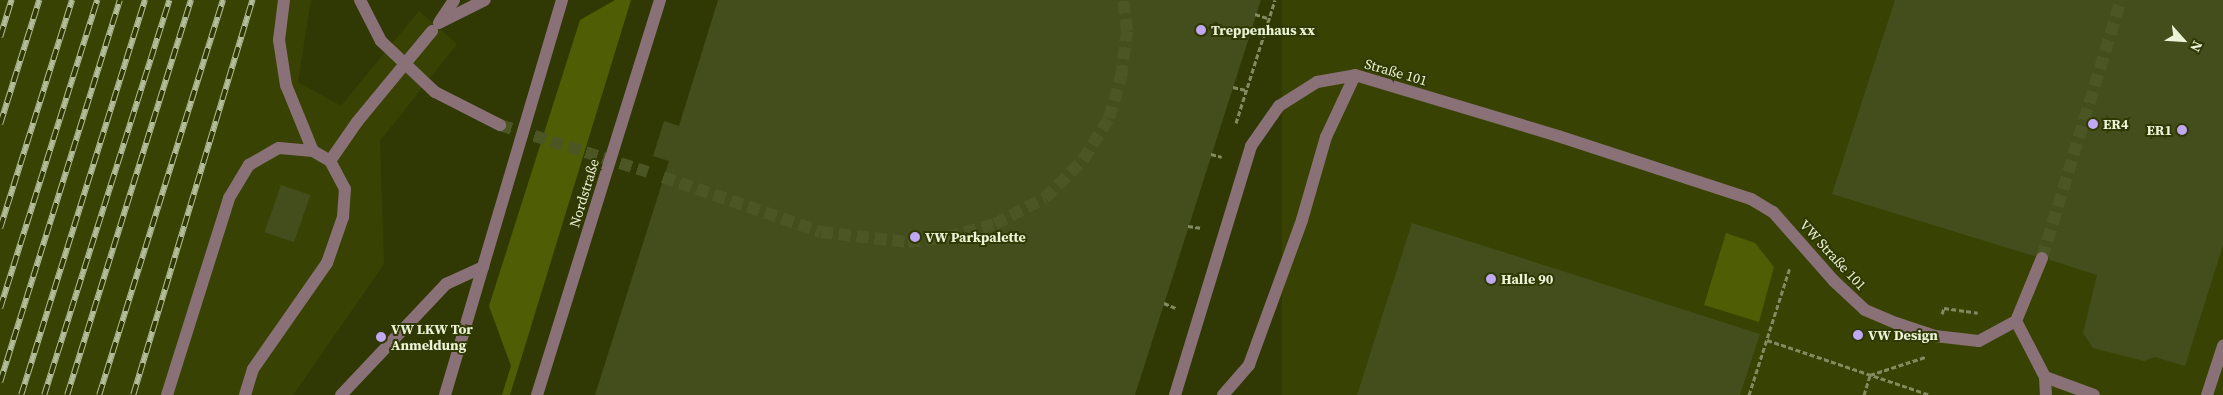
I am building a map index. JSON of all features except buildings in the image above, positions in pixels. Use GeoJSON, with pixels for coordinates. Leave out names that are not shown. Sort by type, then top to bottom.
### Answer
{"type":"FeatureCollection","features":[{"type":"Feature","properties":{"kind":"street"},"geometry":{"type":"LineString","coordinates":[[284,0],[279,40],[286,85],[313,150]]}},
{"type":"Feature","properties":{"kind":"street"},"geometry":{"type":"LineString","coordinates":[[360,0],[381,40],[435,92],[500,125]]}},
{"type":"Feature","properties":{"kind":"street"},"geometry":{"type":"LineString","coordinates":[[330,161],[357,122],[435,27],[454,0]]}},
{"type":"Feature","properties":{"kind":"street"},"geometry":{"type":"LineString","coordinates":[[435,27],[484,0]]}},
{"type":"Feature","properties":{"kind":"street"},"geometry":{"type":"LineString","coordinates":[[445,395],[562,0]]}},
{"type":"Feature","properties":{"kind":"street","name":"Nordstraße"},"geometry":{"type":"LineString","coordinates":[[537,395],[660,0]]}},
{"type":"Feature","properties":{"kind":"street"},"geometry":{"type":"LineString","coordinates":[[1224,395],[1249,365],[1302,220],[1326,138],[1355,76]]}},
{"type":"Feature","properties":{"kind":"street","name":"Straße 101"},"geometry":{"type":"LineString","coordinates":[[1175,395],[1251,146],[1279,106],[1317,82],[1355,76],[1718,188],[1751,199],[1773,212]]}},
{"type":"Feature","properties":{"kind":"street"},"geometry":{"type":"LineString","coordinates":[[167,395],[234,190],[249,165],[279,148],[313,150],[330,161],[345,189],[343,217],[327,262],[253,368],[245,395]]}},
{"type":"Feature","properties":{"kind":"street","name":"VW Straße 101"},"geometry":{"type":"LineString","coordinates":[[1773,212],[1798,241],[1865,310],[1935,336],[1978,341],[2016,321]]}},
{"type":"Feature","properties":{"kind":"street"},"geometry":{"type":"LineString","coordinates":[[2042,258],[2016,321],[2045,378],[2046,395]]}},
{"type":"Feature","properties":{"kind":"street"},"geometry":{"type":"LineString","coordinates":[[341,395],[446,284],[483,268]]}},
{"type":"Feature","properties":{"kind":"street"},"geometry":{"type":"LineString","coordinates":[[2207,395],[2223,346]]}},
{"type":"Feature","properties":{"kind":"street"},"geometry":{"type":"LineString","coordinates":[[2045,378],[2094,395]]}},
{"type":"Feature","properties":{"kind":"path"},"geometry":{"type":"LineString","coordinates":[[1255,14],[1270,18]]}},
{"type":"Feature","properties":{"kind":"path"},"geometry":{"type":"LineString","coordinates":[[1233,87],[1246,90]]}},
{"type":"Feature","properties":{"kind":"path"},"geometry":{"type":"LineString","coordinates":[[1211,154],[1226,158]]}},
{"type":"Feature","properties":{"kind":"path"},"geometry":{"type":"LineString","coordinates":[[1188,226],[1202,228]]}},
{"type":"Feature","properties":{"kind":"path"},"geometry":{"type":"LineString","coordinates":[[1749,395],[1798,241]]}},
{"type":"Feature","properties":{"kind":"path"},"geometry":{"type":"LineString","coordinates":[[1164,303],[1177,308]]}},
{"type":"Feature","properties":{"kind":"path"},"geometry":{"type":"LineString","coordinates":[[1767,340],[1930,395]]}},
{"type":"Feature","properties":{"kind":"shaded area"},"geometry":{"type":"Polygon","coordinates":[[[0,0],[311,0],[298,82],[341,106],[419,11],[457,44],[380,141],[384,264],[293,395],[0,395],[0,0]]]}},
{"type":"Feature","properties":{"kind":"shaded area"},"geometry":{"type":"Polygon","coordinates":[[[615,0],[631,0],[510,395],[502,395],[511,366],[489,306],[580,20],[615,0]]]}},
{"type":"Feature","properties":{"kind":"shaded area"},"geometry":{"type":"Polygon","coordinates":[[[1282,0],[2223,0],[2223,395],[1282,395],[1282,0]]]}},
{"type":"Feature","properties":{"kind":"shaded area"},"geometry":{"type":"Polygon","coordinates":[[[1726,233],[1755,243],[1774,267],[1759,322],[1704,305],[1726,233]]]}},
{"type":"Feature","properties":{"kind":"tunnel"},"geometry":{"type":"LineString","coordinates":[[663,177],[821,232],[908,242],[947,237],[995,224],[1045,198],[1083,160],[1109,118],[1121,77],[1127,31],[1123,0]]}},
{"type":"Feature","properties":{"kind":"tunnel"},"geometry":{"type":"LineString","coordinates":[[2042,258],[2121,0]]}},
{"type":"Feature","properties":{"kind":"tunnel"},"geometry":{"type":"LineString","coordinates":[[500,125],[648,172]]}},
{"type":"Feature","properties":{"kind":"railway"},"geometry":{"type":"LineString","coordinates":[[0,37],[11,0]]}},
{"type":"Feature","properties":{"kind":"railway"},"geometry":{"type":"LineString","coordinates":[[0,124],[39,0]]}},
{"type":"Feature","properties":{"kind":"railway"},"geometry":{"type":"LineString","coordinates":[[0,228],[72,0]]}},
{"type":"Feature","properties":{"kind":"railway"},"geometry":{"type":"LineString","coordinates":[[0,308],[97,0]]}},
{"type":"Feature","properties":{"kind":"railway"},"geometry":{"type":"LineString","coordinates":[[0,382],[120,0]]}},
{"type":"Feature","properties":{"kind":"railway"},"geometry":{"type":"LineString","coordinates":[[21,395],[145,0]]}},
{"type":"Feature","properties":{"kind":"railway"},"geometry":{"type":"LineString","coordinates":[[44,395],[169,0]]}},
{"type":"Feature","properties":{"kind":"railway"},"geometry":{"type":"LineString","coordinates":[[67,395],[191,0]]}},
{"type":"Feature","properties":{"kind":"railway"},"geometry":{"type":"LineString","coordinates":[[99,395],[223,0]]}},
{"type":"Feature","properties":{"kind":"railway"},"geometry":{"type":"LineString","coordinates":[[133,395],[252,0]]}},
{"type":"Feature","properties":{"kind":"place","name":"Treppenhaus xx"},"geometry":{"type":"Point","coordinates":[1201,30]}},
{"type":"Feature","properties":{"kind":"place","name":"ER4"},"geometry":{"type":"Point","coordinates":[2093,124]}},
{"type":"Feature","properties":{"kind":"place","name":"ER1"},"geometry":{"type":"Point","coordinates":[2182,130]}},
{"type":"Feature","properties":{"kind":"place","name":"VW Parkpalette"},"geometry":{"type":"Point","coordinates":[915,237]}},
{"type":"Feature","properties":{"kind":"place","name":"Halle 90"},"geometry":{"type":"Point","coordinates":[1491,279]}},
{"type":"Feature","properties":{"kind":"place","name":"VW Design"},"geometry":{"type":"Point","coordinates":[1858,335]}},
{"type":"Feature","properties":{"kind":"place","name":"VW LKW Tor Anmeldung"},"geometry":{"type":"Point","coordinates":[381,337]}}]}
